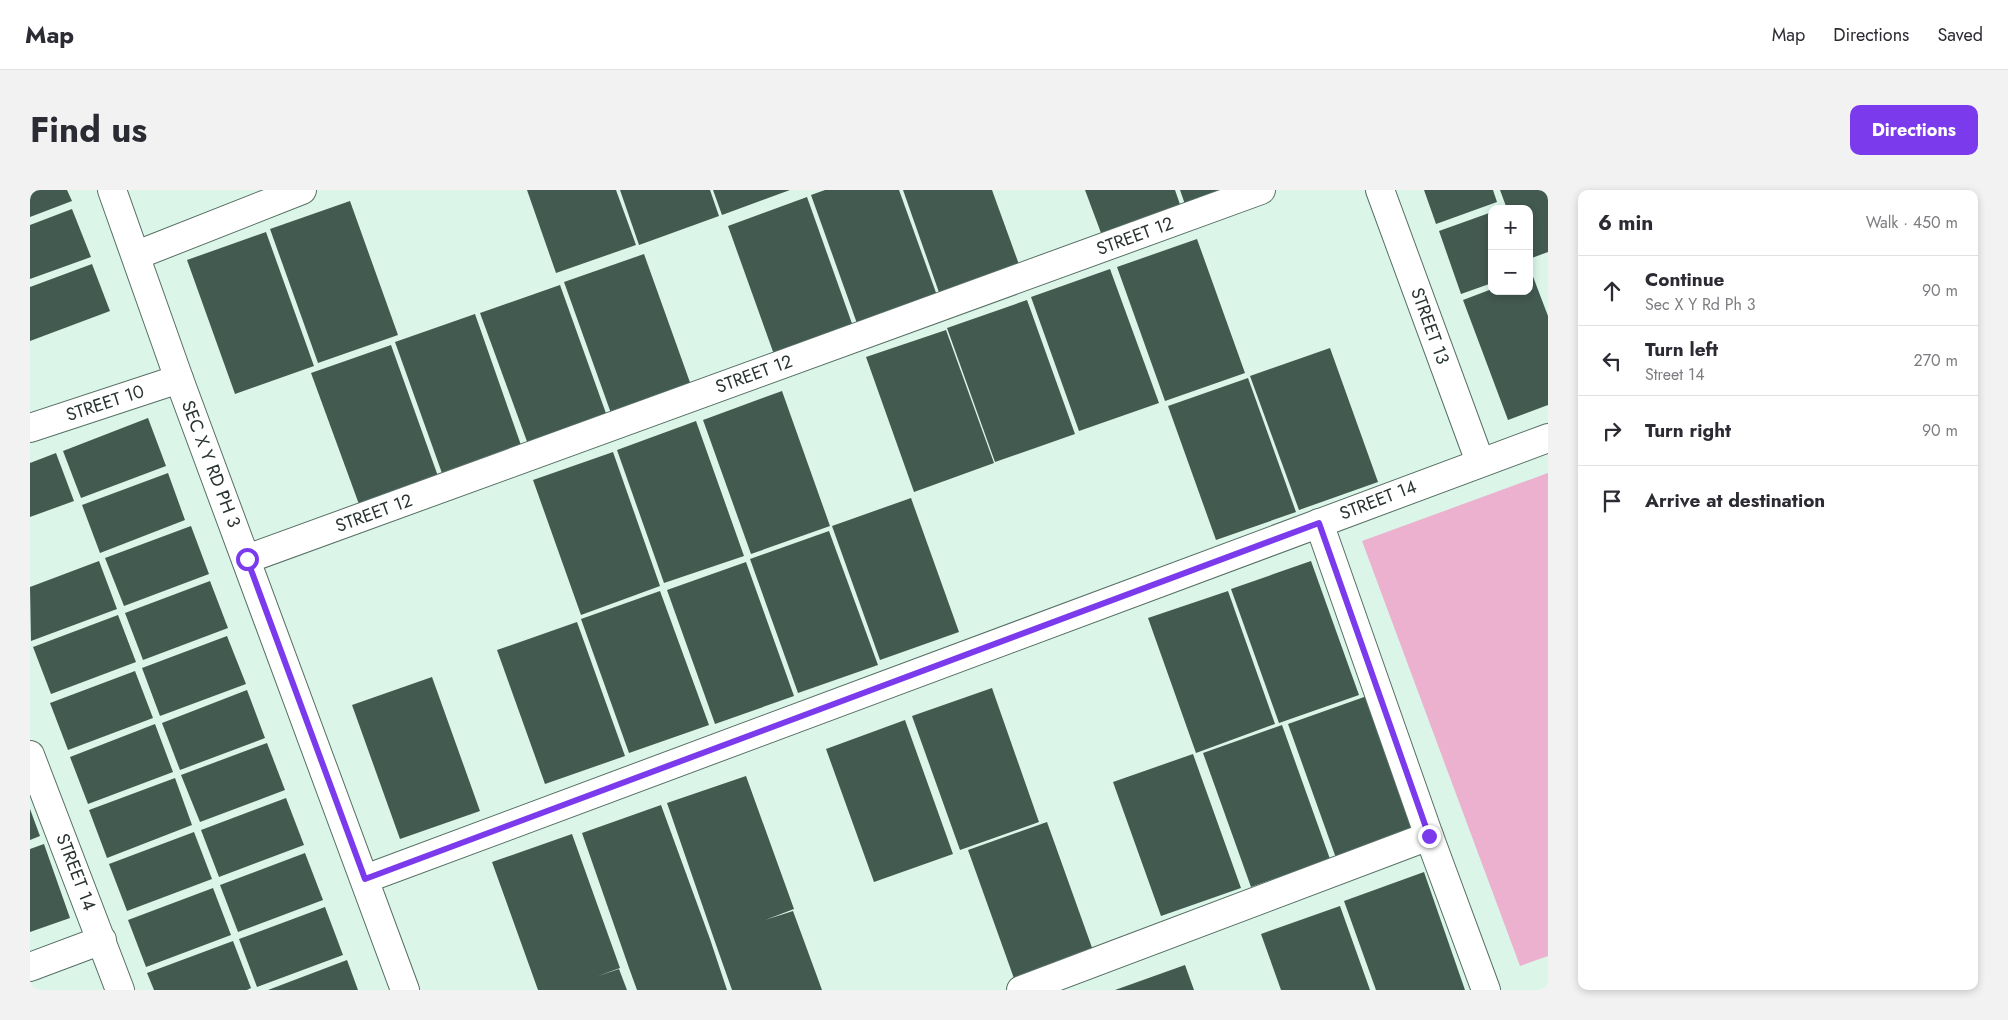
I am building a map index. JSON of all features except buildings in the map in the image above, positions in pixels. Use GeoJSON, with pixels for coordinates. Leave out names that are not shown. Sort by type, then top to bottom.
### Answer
{"type":"FeatureCollection","features":[{"type":"Feature","properties":{"kind":"street","name":"SEC X Y RD PH 3"},"geometry":{"type":"LineString","coordinates":[[112,190],[137,255],[179,379],[405,990]]}},
{"type":"Feature","properties":{"kind":"street","name":"STREET 12"},"geometry":{"type":"LineString","coordinates":[[247,559],[1261,190]]}},
{"type":"Feature","properties":{"kind":"street","name":"STREET 13"},"geometry":{"type":"LineString","coordinates":[[1380,190],[1480,462]]}},
{"type":"Feature","properties":{"kind":"street"},"geometry":{"type":"LineString","coordinates":[[137,255],[289,192]]}},
{"type":"Feature","properties":{"kind":"street","name":"STREET 10"},"geometry":{"type":"LineString","coordinates":[[30,428],[179,379]]}},
{"type":"Feature","properties":{"kind":"street","name":"STREET 14"},"geometry":{"type":"LineString","coordinates":[[365,879],[1548,438]]}},
{"type":"Feature","properties":{"kind":"street"},"geometry":{"type":"LineString","coordinates":[[1319,523],[1429,836],[1486,990]]}},
{"type":"Feature","properties":{"kind":"street","name":"STREET 14"},"geometry":{"type":"LineString","coordinates":[[30,755],[120,990]]}},
{"type":"Feature","properties":{"kind":"street"},"geometry":{"type":"LineString","coordinates":[[1021,990],[1429,836]]}},
{"type":"Feature","properties":{"kind":"street"},"geometry":{"type":"LineString","coordinates":[[30,967],[102,940]]}},
{"type":"Feature","properties":{"kind":"shaded area"},"geometry":{"type":"Polygon","coordinates":[[[1548,473],[1548,956],[1520,966],[1362,541],[1548,473]]]}},
{"type":"Feature","properties":{"kind":"route"},"geometry":{"type":"LineString","coordinates":[[247,559],[365,879],[1319,523],[1429,836]]}}]}
